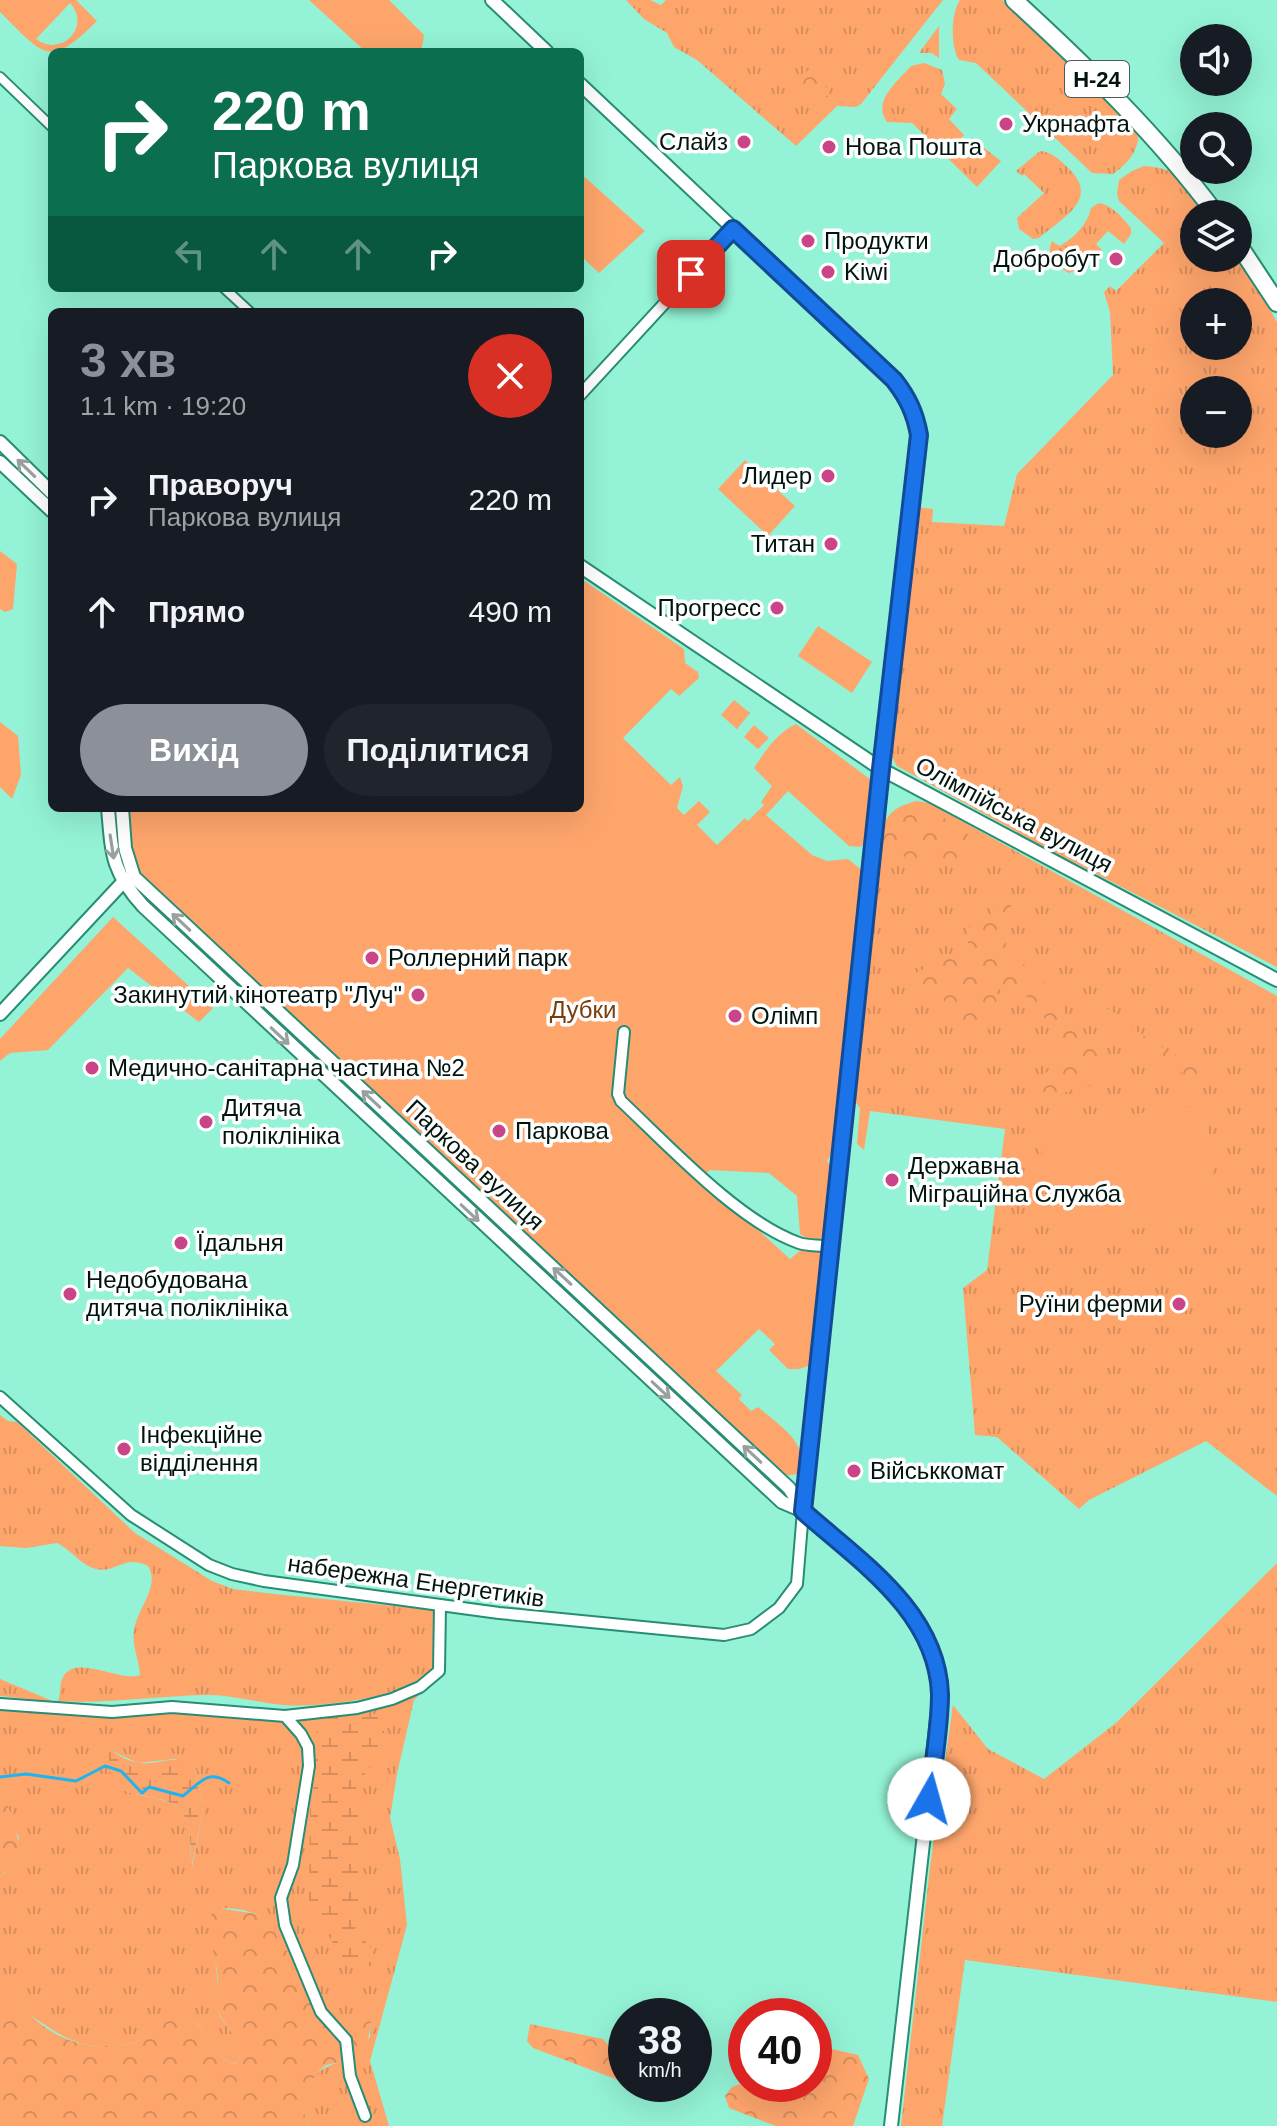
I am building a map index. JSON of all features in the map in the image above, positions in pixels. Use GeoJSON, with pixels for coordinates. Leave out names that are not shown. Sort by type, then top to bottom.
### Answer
{"type":"FeatureCollection","features":[{"type":"Feature","properties":{"kind":"main road","name":"Н-24"},"geometry":{"type":"LineString","coordinates":[[1014,0],[1136,119],[1204,200]]}},
{"type":"Feature","properties":{"kind":"main road"},"geometry":{"type":"LineString","coordinates":[[1252,265],[1277,303]]}},
{"type":"Feature","properties":{"kind":"street"},"geometry":{"type":"LineString","coordinates":[[492,0],[543,48]]}},
{"type":"Feature","properties":{"kind":"street"},"geometry":{"type":"LineString","coordinates":[[0,77],[48,123]]}},
{"type":"Feature","properties":{"kind":"street"},"geometry":{"type":"LineString","coordinates":[[584,88],[894,380],[908,398],[919,435],[829,1247],[803,1511],[896,1593],[920,1626],[940,1693],[891,2126]]}},
{"type":"Feature","properties":{"kind":"street"},"geometry":{"type":"LineString","coordinates":[[584,391],[733,229]]}},
{"type":"Feature","properties":{"kind":"street"},"geometry":{"type":"LineString","coordinates":[[228,292],[246,308]]}},
{"type":"Feature","properties":{"kind":"street"},"geometry":{"type":"LineString","coordinates":[[0,442],[48,489]]}},
{"type":"Feature","properties":{"kind":"street"},"geometry":{"type":"LineString","coordinates":[[0,462],[48,507]]}},
{"type":"Feature","properties":{"kind":"street","name":"Олімпійська вулиця"},"geometry":{"type":"LineString","coordinates":[[584,569],[881,769],[1277,980]]}},
{"type":"Feature","properties":{"kind":"street"},"geometry":{"type":"LineString","coordinates":[[108,812],[112,849],[124,884]]}},
{"type":"Feature","properties":{"kind":"street","name":"Паркова вулиця"},"geometry":{"type":"LineString","coordinates":[[122,812],[125,848],[134,877],[789,1488],[803,1511]]}},
{"type":"Feature","properties":{"kind":"street"},"geometry":{"type":"LineString","coordinates":[[0,1014],[124,884],[131,869]]}},
{"type":"Feature","properties":{"kind":"street","name":"Паркова вулиця"},"geometry":{"type":"LineString","coordinates":[[124,884],[234,993],[770,1491],[782,1502],[803,1511]]}},
{"type":"Feature","properties":{"kind":"street"},"geometry":{"type":"LineString","coordinates":[[624,1032],[618,1094],[621,1101],[759,1224],[801,1244],[829,1247]]}},
{"type":"Feature","properties":{"kind":"street","name":"набережна Енергетиків"},"geometry":{"type":"LineString","coordinates":[[0,1397],[131,1515],[209,1565],[264,1581],[534,1618],[724,1635],[751,1629],[779,1608],[797,1584],[803,1511]]}},
{"type":"Feature","properties":{"kind":"street"},"geometry":{"type":"LineString","coordinates":[[0,1704],[112,1712],[172,1707],[285,1716],[357,1708],[392,1699],[420,1687],[439,1671],[440,1605]]}},
{"type":"Feature","properties":{"kind":"street"},"geometry":{"type":"LineString","coordinates":[[285,1716],[308,1747],[309,1766],[293,1865],[281,1898],[285,1925],[321,2012],[346,2040],[350,2076],[365,2116]]}},
{"type":"Feature","properties":{"kind":"green space"},"geometry":{"type":"Polygon","coordinates":[[[0,0],[76,0],[97,21],[63,48],[48,48],[47,51],[27,38],[0,12],[0,0]],[[70,3],[36,39],[55,45],[64,42],[76,30],[77,21],[70,3]]]}},
{"type":"Feature","properties":{"kind":"green space"},"geometry":{"type":"Polygon","coordinates":[[[309,0],[389,0],[424,35],[422,48],[362,48],[309,0]]]}},
{"type":"Feature","properties":{"kind":"green space"},"geometry":{"type":"Polygon","coordinates":[[[626,0],[650,0],[661,5],[666,0],[943,0],[861,104],[856,107],[837,106],[796,146],[697,60],[674,47],[667,33],[644,19],[626,0]]]}},
{"type":"Feature","properties":{"kind":"green space"},"geometry":{"type":"Polygon","coordinates":[[[960,0],[1002,0],[1138,132],[1135,151],[1123,166],[1113,174],[1092,173],[976,63],[959,60],[953,30],[960,0]]]}},
{"type":"Feature","properties":{"kind":"green space"},"geometry":{"type":"Polygon","coordinates":[[[939,26],[939,58],[932,53],[919,53],[939,26]]]}},
{"type":"Feature","properties":{"kind":"green space"},"geometry":{"type":"Polygon","coordinates":[[[924,63],[942,70],[945,84],[941,94],[957,109],[949,119],[964,135],[954,146],[968,158],[980,145],[1001,161],[977,187],[912,123],[887,122],[883,114],[884,99],[893,85],[911,66],[924,63]]]}},
{"type":"Feature","properties":{"kind":"green space"},"geometry":{"type":"Polygon","coordinates":[[[809,70],[827,88],[828,97],[799,95],[789,89],[792,81],[809,70]]]}},
{"type":"Feature","properties":{"kind":"green space"},"geometry":{"type":"Polygon","coordinates":[[[1040,151],[1057,158],[1066,166],[1081,188],[1076,206],[1039,238],[1033,239],[1019,229],[1017,218],[1044,193],[1024,174],[1022,176],[1016,171],[1040,151]]]}},
{"type":"Feature","properties":{"kind":"green space"},"geometry":{"type":"Polygon","coordinates":[[[1144,166],[1168,170],[1180,178],[1180,184],[1186,184],[1199,200],[1180,200],[1180,272],[1248,272],[1277,322],[1277,967],[1046,848],[897,766],[892,757],[917,507],[933,509],[932,522],[1004,526],[1017,474],[1113,375],[1110,312],[1104,292],[1110,286],[1116,291],[1164,243],[1119,201],[1119,180],[1144,166]]]}},
{"type":"Feature","properties":{"kind":"green space"},"geometry":{"type":"Polygon","coordinates":[[[584,177],[645,231],[599,273],[584,259],[584,177]]]}},
{"type":"Feature","properties":{"kind":"green space"},"geometry":{"type":"Polygon","coordinates":[[[1099,203],[1121,216],[1131,228],[1131,234],[1124,244],[1108,231],[1096,244],[1102,250],[1086,266],[1069,273],[1051,256],[1052,241],[1059,246],[1070,239],[1084,225],[1091,208],[1099,203]]]}},
{"type":"Feature","properties":{"kind":"green space"},"geometry":{"type":"Polygon","coordinates":[[[745,460],[795,506],[768,536],[718,489],[745,460]]]}},
{"type":"Feature","properties":{"kind":"green space"},"geometry":{"type":"Polygon","coordinates":[[[0,551],[17,564],[13,609],[5,612],[0,609],[0,551]]]}},
{"type":"Feature","properties":{"kind":"green space","name":"Дубки"},"geometry":{"type":"Polygon","coordinates":[[[584,581],[684,649],[685,663],[698,672],[699,678],[679,696],[671,689],[623,738],[671,785],[680,777],[683,786],[677,808],[684,815],[699,801],[710,812],[697,825],[717,845],[745,818],[748,821],[764,805],[761,802],[772,786],[754,768],[777,737],[796,724],[871,780],[867,837],[861,847],[849,846],[788,791],[766,815],[812,855],[827,861],[848,859],[863,871],[836,1146],[827,1161],[833,1169],[833,1175],[828,1180],[824,1218],[830,1225],[828,1234],[818,1240],[800,1234],[797,1196],[769,1173],[710,1170],[701,1178],[790,1259],[802,1249],[821,1250],[825,1254],[811,1365],[788,1369],[769,1350],[775,1344],[759,1329],[716,1371],[742,1395],[739,1399],[751,1411],[758,1407],[795,1441],[802,1459],[797,1474],[784,1476],[140,875],[132,858],[125,812],[584,812],[584,581]]]}},
{"type":"Feature","properties":{"kind":"green space"},"geometry":{"type":"Polygon","coordinates":[[[818,626],[872,662],[852,693],[798,656],[818,626]]]}},
{"type":"Feature","properties":{"kind":"green space"},"geometry":{"type":"Polygon","coordinates":[[[734,700],[750,713],[737,729],[721,715],[734,700]]]}},
{"type":"Feature","properties":{"kind":"green space"},"geometry":{"type":"Polygon","coordinates":[[[0,722],[18,736],[21,775],[12,799],[0,787],[0,722]]]}},
{"type":"Feature","properties":{"kind":"green space"},"geometry":{"type":"Polygon","coordinates":[[[754,725],[769,738],[758,749],[744,737],[754,725]]]}},
{"type":"Feature","properties":{"kind":"green space"},"geometry":{"type":"Polygon","coordinates":[[[916,801],[929,803],[1277,996],[1277,1496],[1206,1441],[1089,1500],[1079,1509],[997,1437],[975,1435],[963,1288],[987,1270],[1005,1129],[870,1111],[864,1150],[857,1144],[860,1108],[854,1100],[882,828],[895,810],[916,801]]]}},
{"type":"Feature","properties":{"kind":"green space"},"geometry":{"type":"Polygon","coordinates":[[[920,804],[977,841],[983,854],[979,863],[959,865],[931,862],[904,857],[886,849],[883,840],[885,824],[903,808],[920,804]]]}},
{"type":"Feature","properties":{"kind":"green space"},"geometry":{"type":"Polygon","coordinates":[[[1005,895],[1011,900],[1011,911],[1003,930],[1004,941],[1054,993],[1072,1024],[1101,1059],[1103,1077],[1094,1085],[1077,1087],[1053,1098],[1039,1095],[1034,1090],[1039,1079],[1060,1058],[1040,1010],[1022,993],[996,990],[997,1020],[986,1031],[971,1034],[952,1015],[941,995],[917,991],[908,983],[914,974],[948,956],[970,955],[969,927],[989,918],[996,900],[1005,895]]]}},
{"type":"Feature","properties":{"kind":"green space"},"geometry":{"type":"Polygon","coordinates":[[[151,899],[784,1492],[781,1495],[148,902],[151,899]]]}},
{"type":"Feature","properties":{"kind":"green space"},"geometry":{"type":"Polygon","coordinates":[[[113,917],[213,1008],[199,1022],[128,968],[48,1050],[10,1053],[0,1061],[0,1039],[113,917]]]}},
{"type":"Feature","properties":{"kind":"green space"},"geometry":{"type":"Polygon","coordinates":[[[1096,1009],[1111,1010],[1130,1027],[1199,1070],[1198,1083],[1102,1022],[1096,1009]]]}},
{"type":"Feature","properties":{"kind":"green space"},"geometry":{"type":"Polygon","coordinates":[[[1203,1104],[1219,1217],[1054,1241],[1038,1128],[1203,1104]]]}},
{"type":"Feature","properties":{"kind":"green space"},"geometry":{"type":"Polygon","coordinates":[[[0,1415],[8,1421],[17,1422],[135,1533],[212,1581],[233,1589],[435,1610],[435,1667],[423,1678],[386,1693],[320,1705],[284,1705],[214,1695],[58,1701],[63,1677],[69,1670],[88,1668],[122,1675],[140,1675],[134,1631],[150,1588],[151,1573],[148,1566],[133,1562],[109,1569],[96,1569],[57,1543],[26,1548],[0,1546],[0,1415]]]}},
{"type":"Feature","properties":{"kind":"green space"},"geometry":{"type":"Polygon","coordinates":[[[1277,1563],[1277,2002],[965,1960],[942,2126],[901,2126],[930,1867],[953,1705],[988,1749],[1044,1779],[1117,1722],[1277,1563]]]}},
{"type":"Feature","properties":{"kind":"green space"},"geometry":{"type":"Polygon","coordinates":[[[0,1679],[55,1702],[0,1696],[0,1679]]]}},
{"type":"Feature","properties":{"kind":"green space"},"geometry":{"type":"Polygon","coordinates":[[[430,1684],[414,1700],[390,1818],[400,1859],[407,1925],[370,2061],[389,2126],[310,2126],[300,2105],[308,2086],[325,2068],[352,2060],[370,2037],[371,2022],[343,2023],[324,2015],[268,1920],[249,1911],[225,1908],[212,1911],[218,2009],[222,2020],[238,2041],[240,2055],[237,2064],[221,2056],[201,2028],[188,2020],[168,2023],[134,2042],[101,2047],[85,2045],[59,2034],[0,2000],[0,1876],[6,1872],[19,1838],[0,1789],[0,1711],[111,1715],[155,1710],[265,1714],[365,1706],[430,1684]],[[112,1751],[118,1788],[171,1803],[179,1809],[189,1829],[192,1867],[203,1811],[196,1769],[175,1759],[138,1763],[112,1751]]]}},
{"type":"Feature","properties":{"kind":"green space"},"geometry":{"type":"Polygon","coordinates":[[[367,1712],[379,1717],[384,1737],[378,1756],[355,1791],[361,1835],[358,1855],[363,1892],[355,1929],[371,1948],[374,1958],[373,1965],[357,1969],[341,1959],[329,1936],[316,1923],[309,1899],[310,1811],[314,1785],[312,1753],[315,1734],[329,1717],[367,1712]]]}},
{"type":"Feature","properties":{"kind":"green space"},"geometry":{"type":"Polygon","coordinates":[[[109,1752],[137,1762],[177,1760],[196,1769],[203,1811],[191,1869],[190,1835],[179,1809],[171,1803],[118,1788],[109,1769],[109,1752]]]}},
{"type":"Feature","properties":{"kind":"green space"},"geometry":{"type":"Polygon","coordinates":[[[0,1789],[14,1823],[18,1846],[10,1867],[0,1876],[0,1789]]]}},
{"type":"Feature","properties":{"kind":"green space"},"geometry":{"type":"Polygon","coordinates":[[[217,1908],[257,1914],[268,1919],[325,2015],[345,2022],[365,2014],[371,2022],[367,2046],[358,2058],[326,2065],[309,2084],[300,2105],[310,2126],[0,2126],[0,2000],[19,2007],[59,2036],[97,2047],[132,2043],[169,2021],[182,2018],[197,2024],[222,2057],[237,2064],[240,2055],[238,2041],[217,2005],[218,1978],[210,1919],[212,1911],[217,1908]]]}},
{"type":"Feature","properties":{"kind":"green space"},"geometry":{"type":"Polygon","coordinates":[[[530,2024],[603,2039],[608,2045],[608,2076],[533,2048],[527,2041],[530,2024]]]}},
{"type":"Feature","properties":{"kind":"green space"},"geometry":{"type":"Polygon","coordinates":[[[832,2049],[858,2055],[869,2079],[853,2126],[776,2126],[729,2108],[725,2096],[728,2092],[728,2102],[832,2102],[832,2049]]]}},
{"type":"Feature","properties":{"kind":"waterway"},"geometry":{"type":"LineString","coordinates":[[0,1777],[26,1774],[76,1781],[105,1766],[121,1771],[142,1793],[149,1787],[183,1796],[210,1777],[229,1783]]}},
{"type":"Feature","properties":{"kind":"place","name":"Укрнафта"},"geometry":{"type":"Point","coordinates":[1006,124]}},
{"type":"Feature","properties":{"kind":"place","name":"Слайз"},"geometry":{"type":"Point","coordinates":[744,142]}},
{"type":"Feature","properties":{"kind":"place","name":"Нова Пошта"},"geometry":{"type":"Point","coordinates":[829,147]}},
{"type":"Feature","properties":{"kind":"place","name":"Продукти"},"geometry":{"type":"Point","coordinates":[808,241]}},
{"type":"Feature","properties":{"kind":"place","name":"Добробут"},"geometry":{"type":"Point","coordinates":[1116,259]}},
{"type":"Feature","properties":{"kind":"place","name":"Kiwi"},"geometry":{"type":"Point","coordinates":[828,272]}},
{"type":"Feature","properties":{"kind":"place","name":"Лидер"},"geometry":{"type":"Point","coordinates":[828,476]}},
{"type":"Feature","properties":{"kind":"place","name":"Титан"},"geometry":{"type":"Point","coordinates":[831,544]}},
{"type":"Feature","properties":{"kind":"place","name":"Прогресс"},"geometry":{"type":"Point","coordinates":[777,608]}},
{"type":"Feature","properties":{"kind":"place","name":"Роллерний парк"},"geometry":{"type":"Point","coordinates":[372,958]}},
{"type":"Feature","properties":{"kind":"place","name":"Закинутий кінотеатр \"Луч\""},"geometry":{"type":"Point","coordinates":[418,995]}},
{"type":"Feature","properties":{"kind":"place","name":"Олімп"},"geometry":{"type":"Point","coordinates":[735,1016]}},
{"type":"Feature","properties":{"kind":"place","name":"Медично-санітарна частина №2"},"geometry":{"type":"Point","coordinates":[92,1068]}},
{"type":"Feature","properties":{"kind":"place","name":"Дитяча поліклініка"},"geometry":{"type":"Point","coordinates":[206,1122]}},
{"type":"Feature","properties":{"kind":"place","name":"Паркова"},"geometry":{"type":"Point","coordinates":[499,1131]}},
{"type":"Feature","properties":{"kind":"place","name":"Державна Міграційна Служба"},"geometry":{"type":"Point","coordinates":[892,1180]}},
{"type":"Feature","properties":{"kind":"place","name":"Їдальня"},"geometry":{"type":"Point","coordinates":[181,1243]}},
{"type":"Feature","properties":{"kind":"place","name":"Недобудована дитяча поліклініка"},"geometry":{"type":"Point","coordinates":[70,1294]}},
{"type":"Feature","properties":{"kind":"place","name":"Руїни ферми"},"geometry":{"type":"Point","coordinates":[1179,1304]}},
{"type":"Feature","properties":{"kind":"place","name":"Інфекційне відділення"},"geometry":{"type":"Point","coordinates":[124,1449]}},
{"type":"Feature","properties":{"kind":"place","name":"Військкомат"},"geometry":{"type":"Point","coordinates":[854,1471]}},
{"type":"Feature","properties":{"kind":"route"},"geometry":{"type":"LineString","coordinates":[[691,274],[733,229],[894,380],[908,398],[919,435],[829,1247],[803,1511],[896,1593],[920,1626],[933,1655],[940,1693],[929,1799]]}}]}
